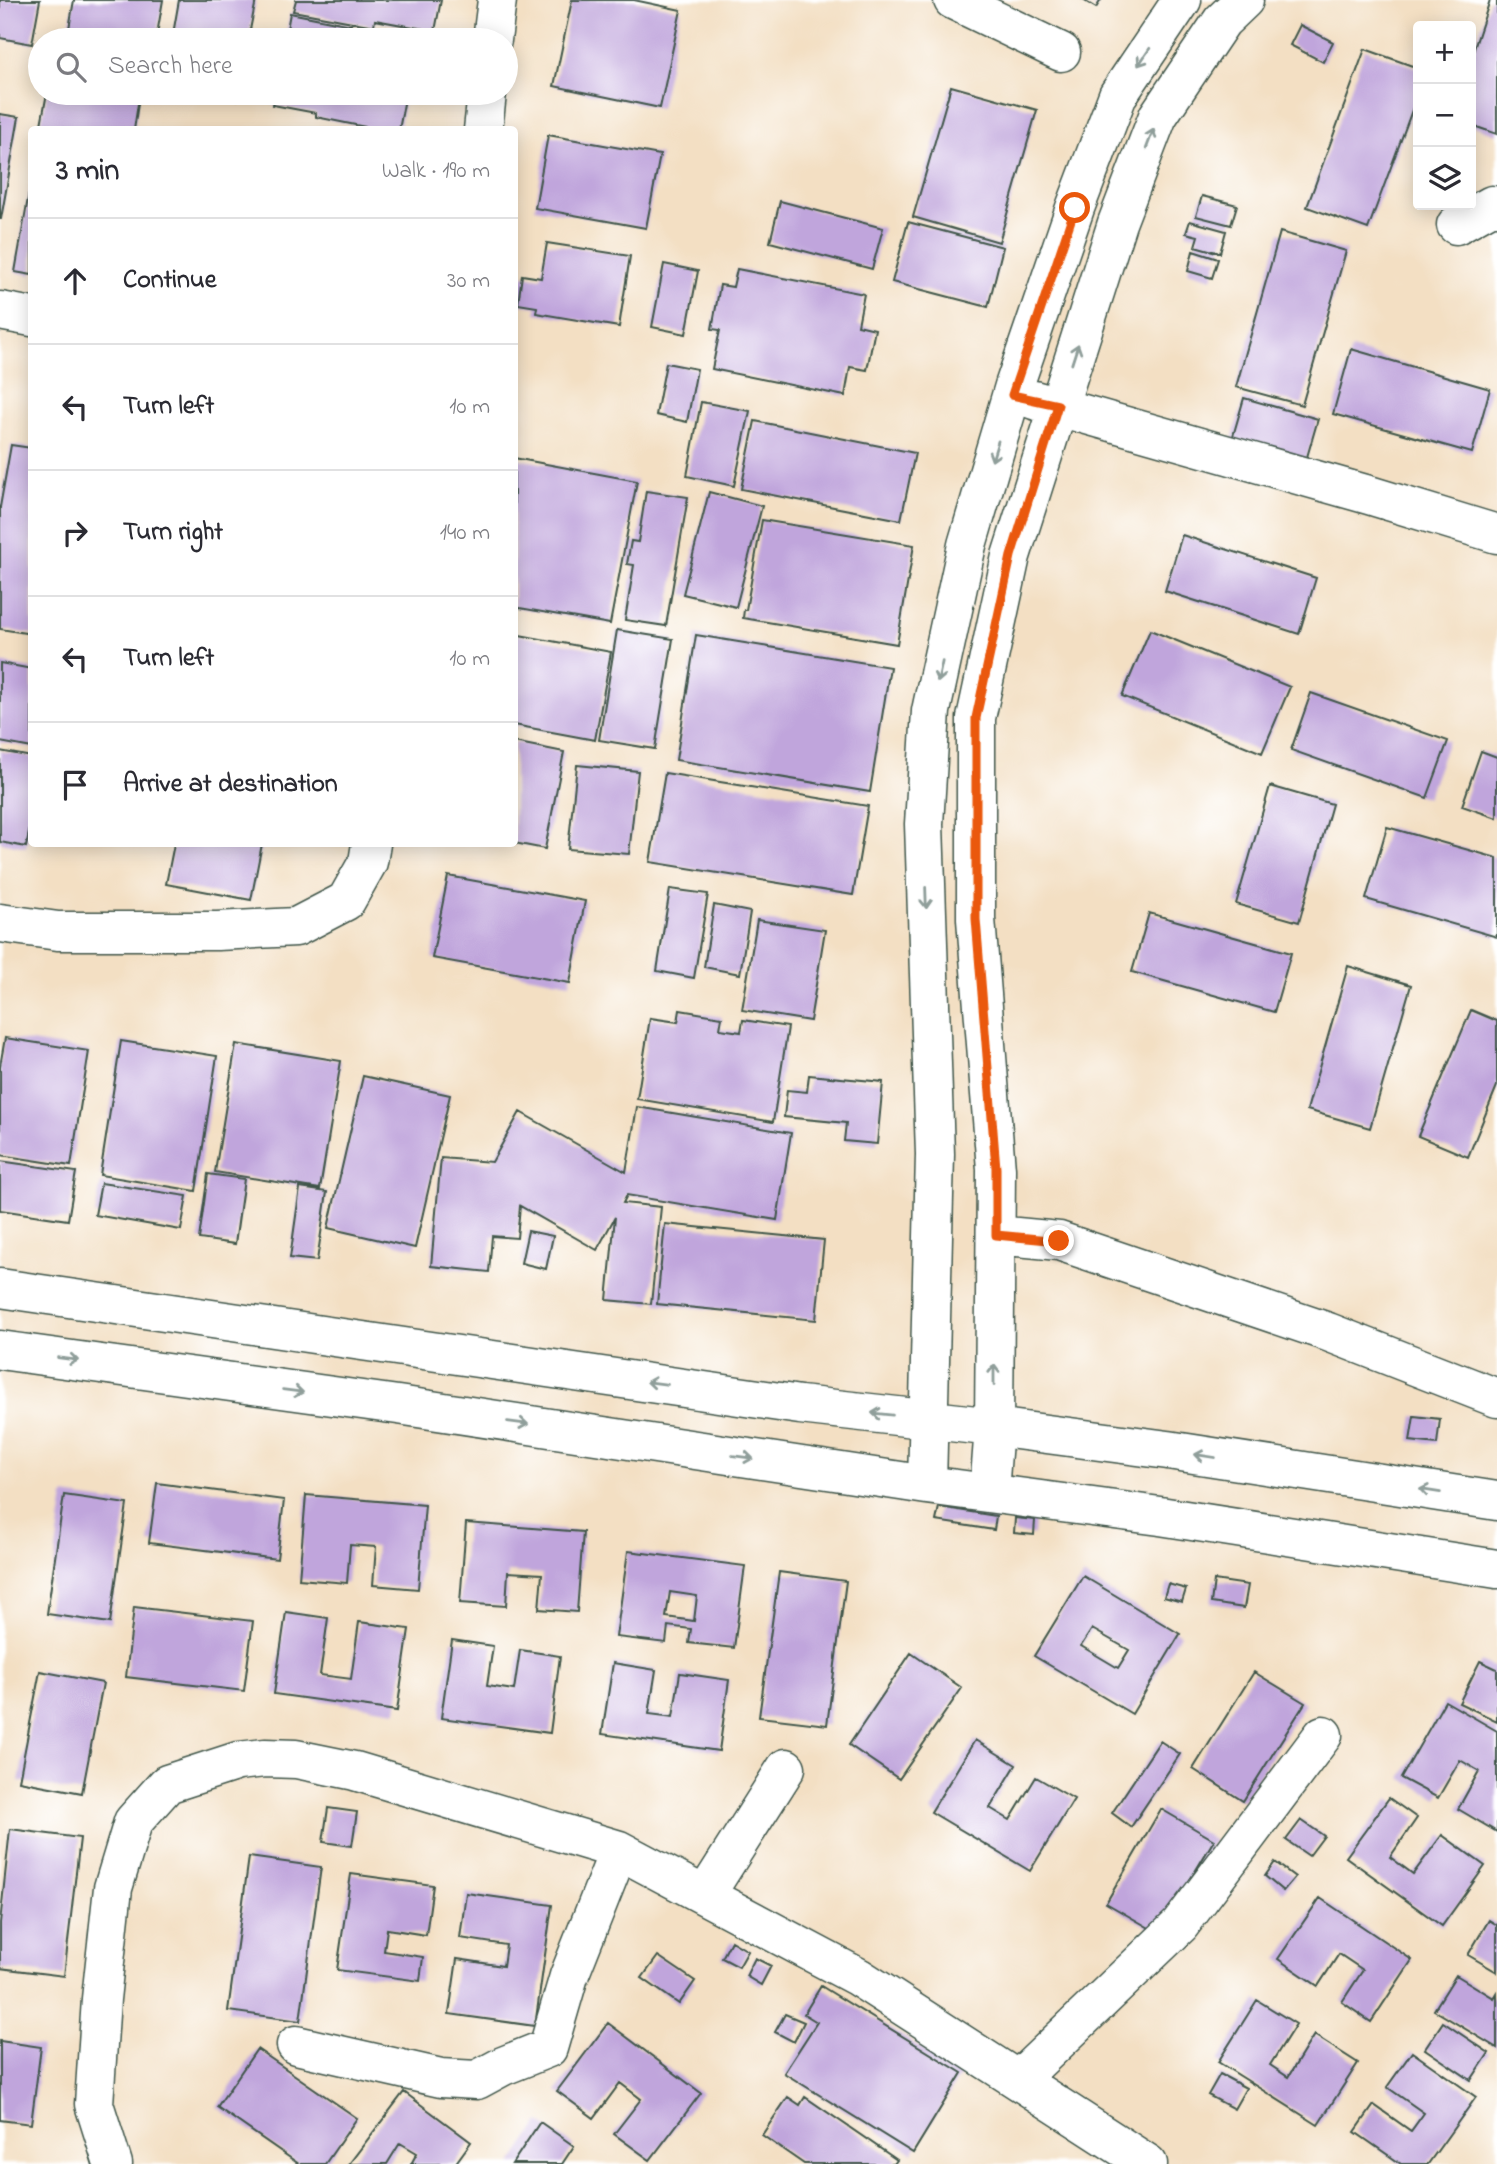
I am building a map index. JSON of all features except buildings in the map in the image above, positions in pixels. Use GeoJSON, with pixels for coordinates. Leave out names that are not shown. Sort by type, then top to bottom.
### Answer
{"type":"FeatureCollection","features":[{"type":"Feature","properties":{"kind":"street"},"geometry":{"type":"LineString","coordinates":[[494,28],[497,0]]}},
{"type":"Feature","properties":{"kind":"street"},"geometry":{"type":"LineString","coordinates":[[953,0],[1061,52]]}},
{"type":"Feature","properties":{"kind":"street"},"geometry":{"type":"LineString","coordinates":[[927,1485],[935,1154],[924,824],[932,711],[967,545],[1012,395],[1075,208],[1118,95],[1182,0]]}},
{"type":"Feature","properties":{"kind":"street"},"geometry":{"type":"LineString","coordinates":[[989,1492],[994,1427],[996,1168],[976,919],[976,718],[1011,556],[1117,223],[1158,116],[1222,21],[1244,0]]}},
{"type":"Feature","properties":{"kind":"street"},"geometry":{"type":"LineString","coordinates":[[483,126],[485,105]]}},
{"type":"Feature","properties":{"kind":"street"},"geometry":{"type":"LineString","coordinates":[[1456,225],[1492,205],[1497,206]]}},
{"type":"Feature","properties":{"kind":"street"},"geometry":{"type":"LineString","coordinates":[[0,311],[28,316]]}},
{"type":"Feature","properties":{"kind":"street"},"geometry":{"type":"LineString","coordinates":[[1012,395],[1058,405],[1497,534]]}},
{"type":"Feature","properties":{"kind":"street"},"geometry":{"type":"LineString","coordinates":[[0,923],[58,931],[217,931],[296,927],[346,901],[368,862],[370,847]]}},
{"type":"Feature","properties":{"kind":"street"},"geometry":{"type":"LineString","coordinates":[[996,1235],[1059,1241],[1083,1248],[1328,1332],[1497,1398]]}},
{"type":"Feature","properties":{"kind":"street"},"geometry":{"type":"LineString","coordinates":[[0,1288],[800,1405],[1168,1450],[1497,1501]]}},
{"type":"Feature","properties":{"kind":"street"},"geometry":{"type":"LineString","coordinates":[[0,1350],[411,1407],[927,1485],[1160,1516],[1497,1569]]}},
{"type":"Feature","properties":{"kind":"street"},"geometry":{"type":"LineString","coordinates":[[1018,2080],[1180,1925],[1323,1735]]}},
{"type":"Feature","properties":{"kind":"street"},"geometry":{"type":"LineString","coordinates":[[113,2164],[94,2104],[101,1999],[113,1888],[133,1822],[167,1784],[238,1761],[265,1758],[296,1759],[355,1771],[619,1850],[858,1977],[1148,2164]]}},
{"type":"Feature","properties":{"kind":"street"},"geometry":{"type":"LineString","coordinates":[[706,1894],[786,1768]]}},
{"type":"Feature","properties":{"kind":"street"},"geometry":{"type":"LineString","coordinates":[[296,2045],[441,2078],[477,2080],[548,2048],[569,1976],[619,1850]]}},
{"type":"Feature","properties":{"kind":"route"},"geometry":{"type":"LineString","coordinates":[[1059,1241],[996,1235],[996,1168],[976,919],[976,718],[1011,556],[1058,405],[1012,395],[1075,208]]}}]}
